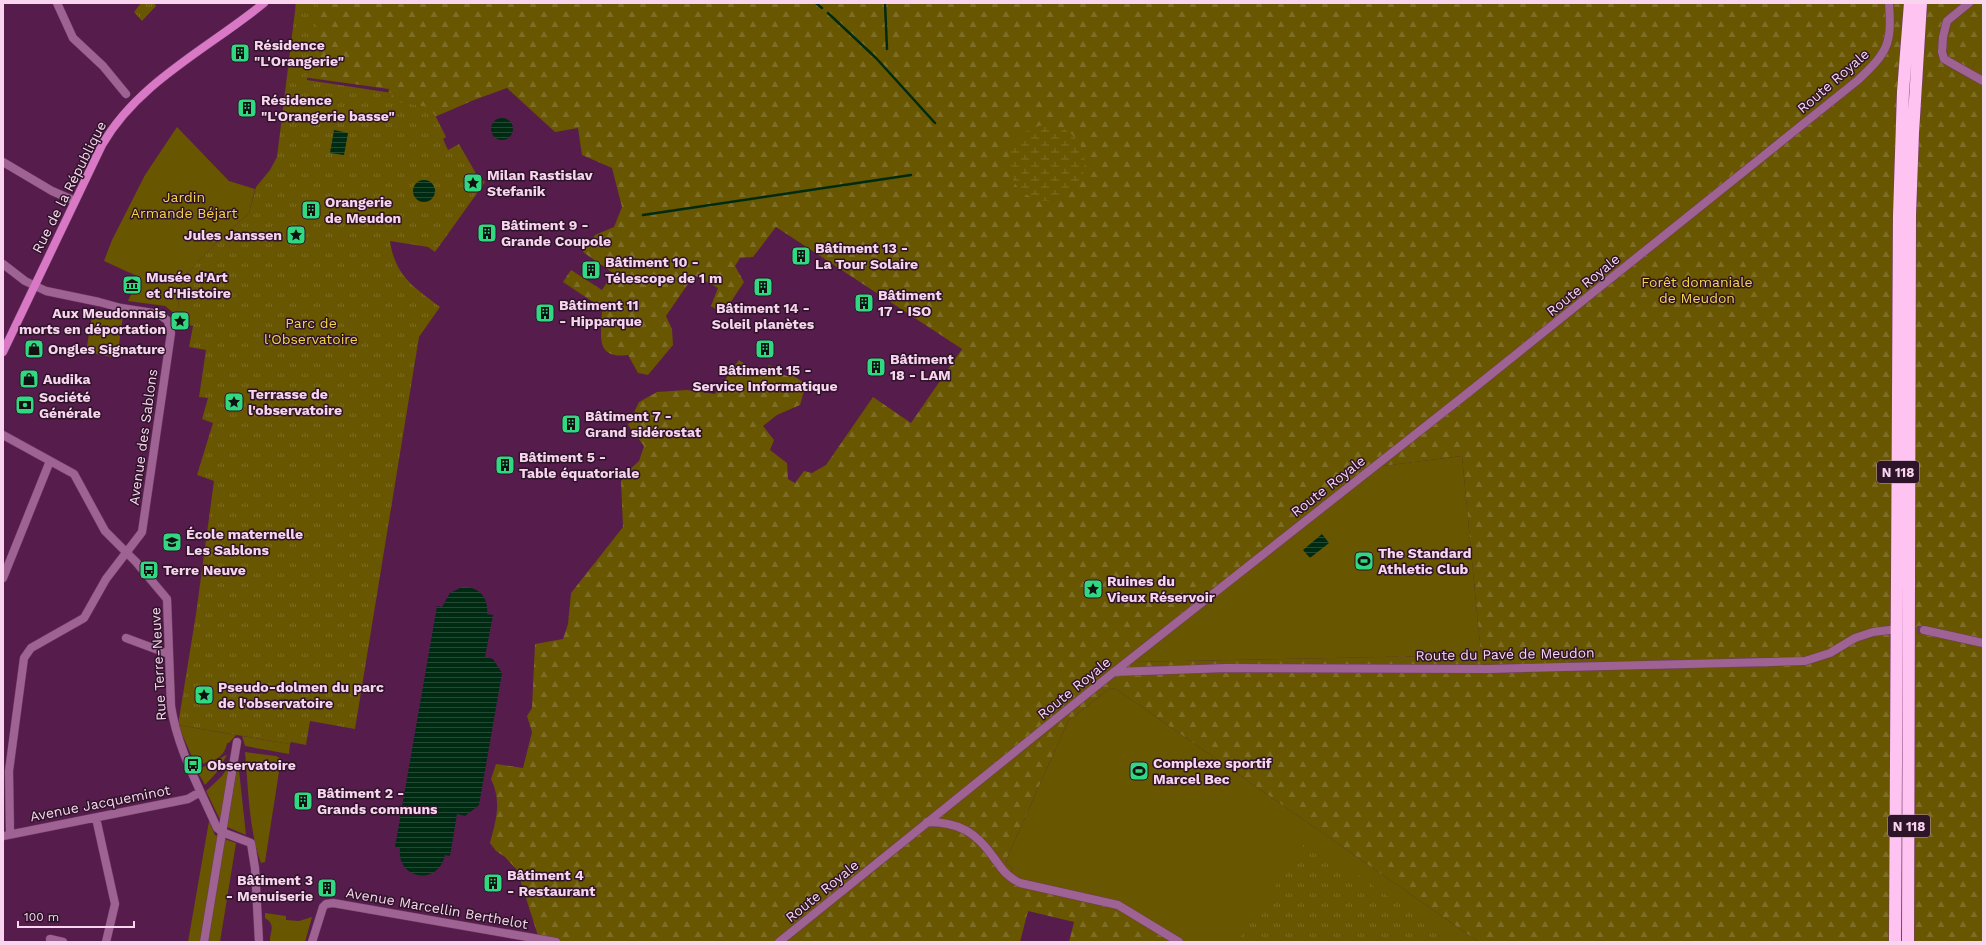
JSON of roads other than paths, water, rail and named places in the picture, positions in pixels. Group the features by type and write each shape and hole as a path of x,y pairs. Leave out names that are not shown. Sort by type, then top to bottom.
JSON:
{"highway":[{"name":"N 118","path":"1894,942 1899,216 1902,107 1910,3"},
{"name":"N 118","path":"1908,942 1910,214 1913,126 1921,3"}],"main road":[{"name":"Rue de la République","path":"3,352 5,342 35,286 102,145 118,120 152,88 189,58 264,3"}],"street":[{"path":"57,3 73,38 103,66 126,94"},
{"name":"Route Royale","path":"779,942 926,822 1488,378 1852,85 1880,59 1887,44 1890,25 1889,3"},
{"path":"1969,3 1946,21 1942,45 1944,60 1983,81"},
{"path":"3,162 52,191 75,201"},
{"path":"3,264 35,286"},
{"name":"Avenue des Sablons","path":"7,835 9,771 24,658 31,648 84,618 106,579 125,552 139,536 143,527 172,333 168,321 160,314 121,308 100,302 46,291 35,286"},
{"name":"Rue Terre-Neuve","path":"3,435 74,474 105,531 143,570 167,599 170,706 173,723 200,792 217,828 222,832"},
{"path":"3,578 50,460"},
{"name":"Route du Pavé de Meudon","path":"1114,672 1227,668 1489,669 1805,661 1830,653 1855,638 1873,632 1890,630"},
{"path":"1924,630 1983,643"},
{"path":"126,638 169,654"},
{"path":"204,942 237,742"},
{"name":"Avenue Jacqueminot","path":"7,835 188,799 200,792"},
{"path":"96,818 115,904 106,942"},
{"path":"926,822 938,822 970,832 980,839 1008,877 1020,883 1118,905 1179,942"},
{"path":"222,832 251,843 255,868 259,942"},
{"name":"Avenue Marcellin Berthelot","path":"312,942 323,907 326,904 333,903 556,942"},
{"path":"50,939 63,942"}],"waterway":[{"path":"816,3 822,8"},
{"path":"885,3 887,49"},
{"path":"828,13 876,58 935,123"},
{"path":"643,215 911,175"}],"tunnel":[{"path":"1905,630 1924,630"}],"place":[{"name":"Résidence \"L'Orangerie\"","path":"240,53"},
{"name":"Résidence \"L'Orangerie basse\"","path":"247,108"},
{"name":"Milan Rastislav Stefanik","path":"473,183"},
{"name":"Orangerie de Meudon","path":"311,210"},
{"name":"Bâtiment 9 - Grande Coupole","path":"487,233"},
{"name":"Jules Janssen","path":"296,235"},
{"name":"Bâtiment 13 - La Tour Solaire","path":"801,256"},
{"name":"Bâtiment 10 - Télescope de 1 m","path":"591,270"},
{"name":"Musée d'Art et d'Histoire","path":"132,285"},
{"name":"Bâtiment 14 - Soleil planètes","path":"763,287"},
{"name":"Bâtiment 17 - ISO","path":"864,303"},
{"name":"Bâtiment 11 - Hipparque","path":"545,313"},
{"name":"Aux Meudonnais morts en déportation","path":"180,321"},
{"name":"Ongles Signature","path":"34,349"},
{"name":"Bâtiment 15 - Service Informatique","path":"765,349"},
{"name":"Bâtiment 18 - LAM","path":"876,367"},
{"name":"Audika","path":"29,379"},
{"name":"Terrasse de l'observatoire","path":"234,402"},
{"name":"Société Générale","path":"25,405"},
{"name":"Bâtiment 7 - Grand sidérostat","path":"571,424"},
{"name":"Bâtiment 5 - Table équatoriale","path":"505,465"},
{"name":"École maternelle Les Sablons","path":"172,542"},
{"name":"The Standard Athletic Club","path":"1364,561"},
{"name":"Terre Neuve","path":"149,570"},
{"name":"Ruines du Vieux Réservoir","path":"1093,589"},
{"name":"Pseudo-dolmen du parc de l'observatoire","path":"204,695"},
{"name":"Observatoire","path":"193,765"},
{"name":"Complexe sportif Marcel Bec","path":"1139,771"},
{"name":"Bâtiment 2 - Grands communs","path":"303,801"},
{"name":"Bâtiment 4 - Restaurant","path":"493,883"},
{"name":"Bâtiment 3 - Menuiserie","path":"327,888"}],"park label":[{"name":"Jardin Armande Béjart","path":"184,206"},
{"name":"Forêt domaniale de Meudon","path":"1697,290"},
{"name":"Parc de l'Observatoire","path":"311,332"}]}
